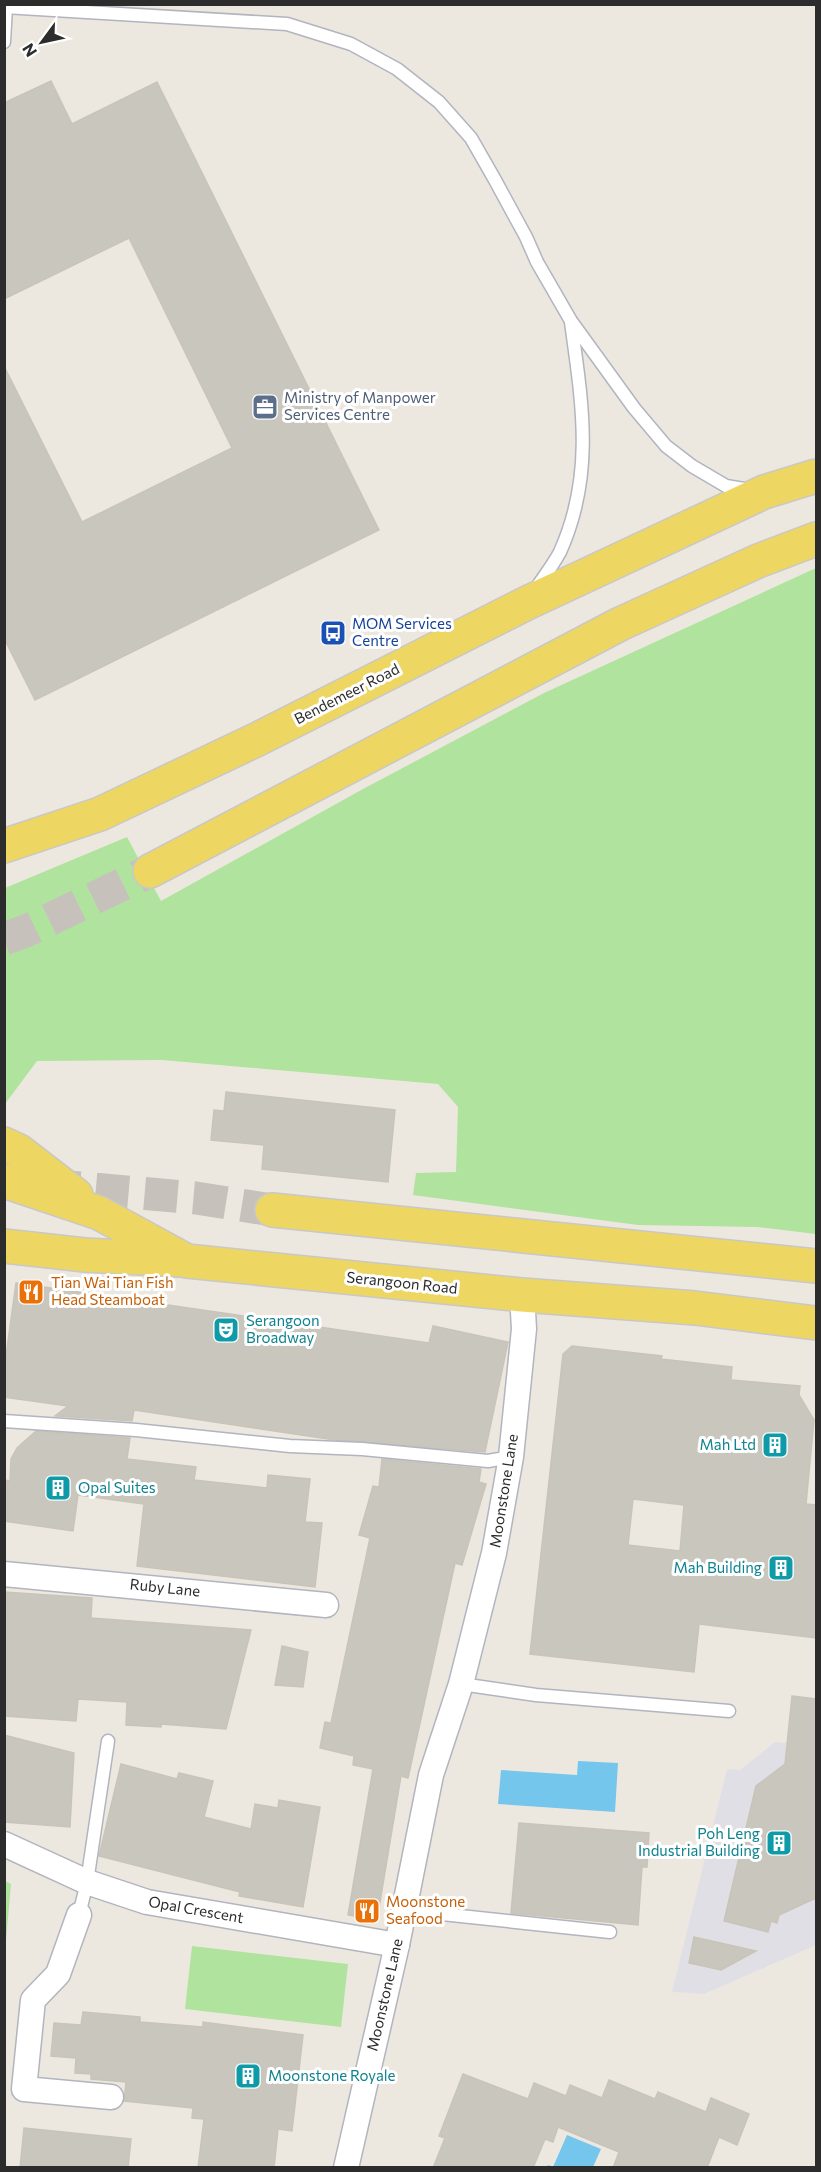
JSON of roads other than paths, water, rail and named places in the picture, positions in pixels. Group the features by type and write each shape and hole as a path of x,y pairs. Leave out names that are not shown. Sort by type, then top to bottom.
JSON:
{"main road":[{"name":"Bendemeer Road","path":"4,846 100,814 258,739 527,603 764,492 816,476"},
{"path":"150,871 620,624 758,561 816,539"},
{"path":"4,822 100,814"},
{"path":"4,866 100,814"},
{"path":"4,1144 19,1151 99,1213"},
{"name":"Serangoon Road","path":"4,1181 99,1213 187,1261 522,1295 695,1308 816,1323"},
{"path":"272,1210 816,1266"},
{"path":"4,1237 20,1247 85,1255 187,1261"}],"street":[{"name":"Moonstone Lane","path":"346,2168 397,1945 431,1775 461,1684 494,1553 511,1457 524,1329 522,1295"},
{"name":"Ruby Lane","path":"4,1574 326,1605"},
{"name":"Opal Crescent","path":"4,1844 87,1882 147,1902 397,1945"},
{"path":"79,1915 58,1974 33,2000 24,2089 111,2097"}],"lane":[{"path":"4,42 5,7 286,24 351,44 398,69 439,102 471,138 571,321 634,408 666,446 692,466 726,486 764,492"},
{"path":"527,603 559,554 577,507 581,481 584,420 571,321"},
{"path":"4,1421 136,1430 290,1446 362,1449 488,1461 511,1457"},
{"path":"461,1684 536,1695 729,1711"},
{"path":"79,1915 87,1882 108,1740"},
{"path":"404,1910 610,1932"}],"water":[{"path":"578,1761 618,1763 615,1812 498,1804 501,1770 577,1775"},
{"path":"567,2135 601,2149 593,2167 553,2167"}],"tunnel":[{"path":"4,939 28,930 150,871"},
{"path":"47,1185 196,1198 272,1210"}],"place":[{"name":"Ministry of Manpower Services Centre","path":"265,407"},
{"name":"MOM Services Centre","path":"333,633"},
{"name":"Tian Wai Tian Fish Head Steamboat","path":"31,1292"},
{"name":"Serangoon Broadway","path":"226,1330"},
{"name":"Mah Ltd","path":"775,1445"},
{"name":"Opal Suites","path":"58,1488"},
{"name":"Mah Building","path":"781,1568"},
{"name":"Poh Leng Industrial Building","path":"779,1843"},
{"name":"Moonstone Seafood","path":"367,1911"},
{"name":"Moonstone Royale","path":"248,2076"}]}
